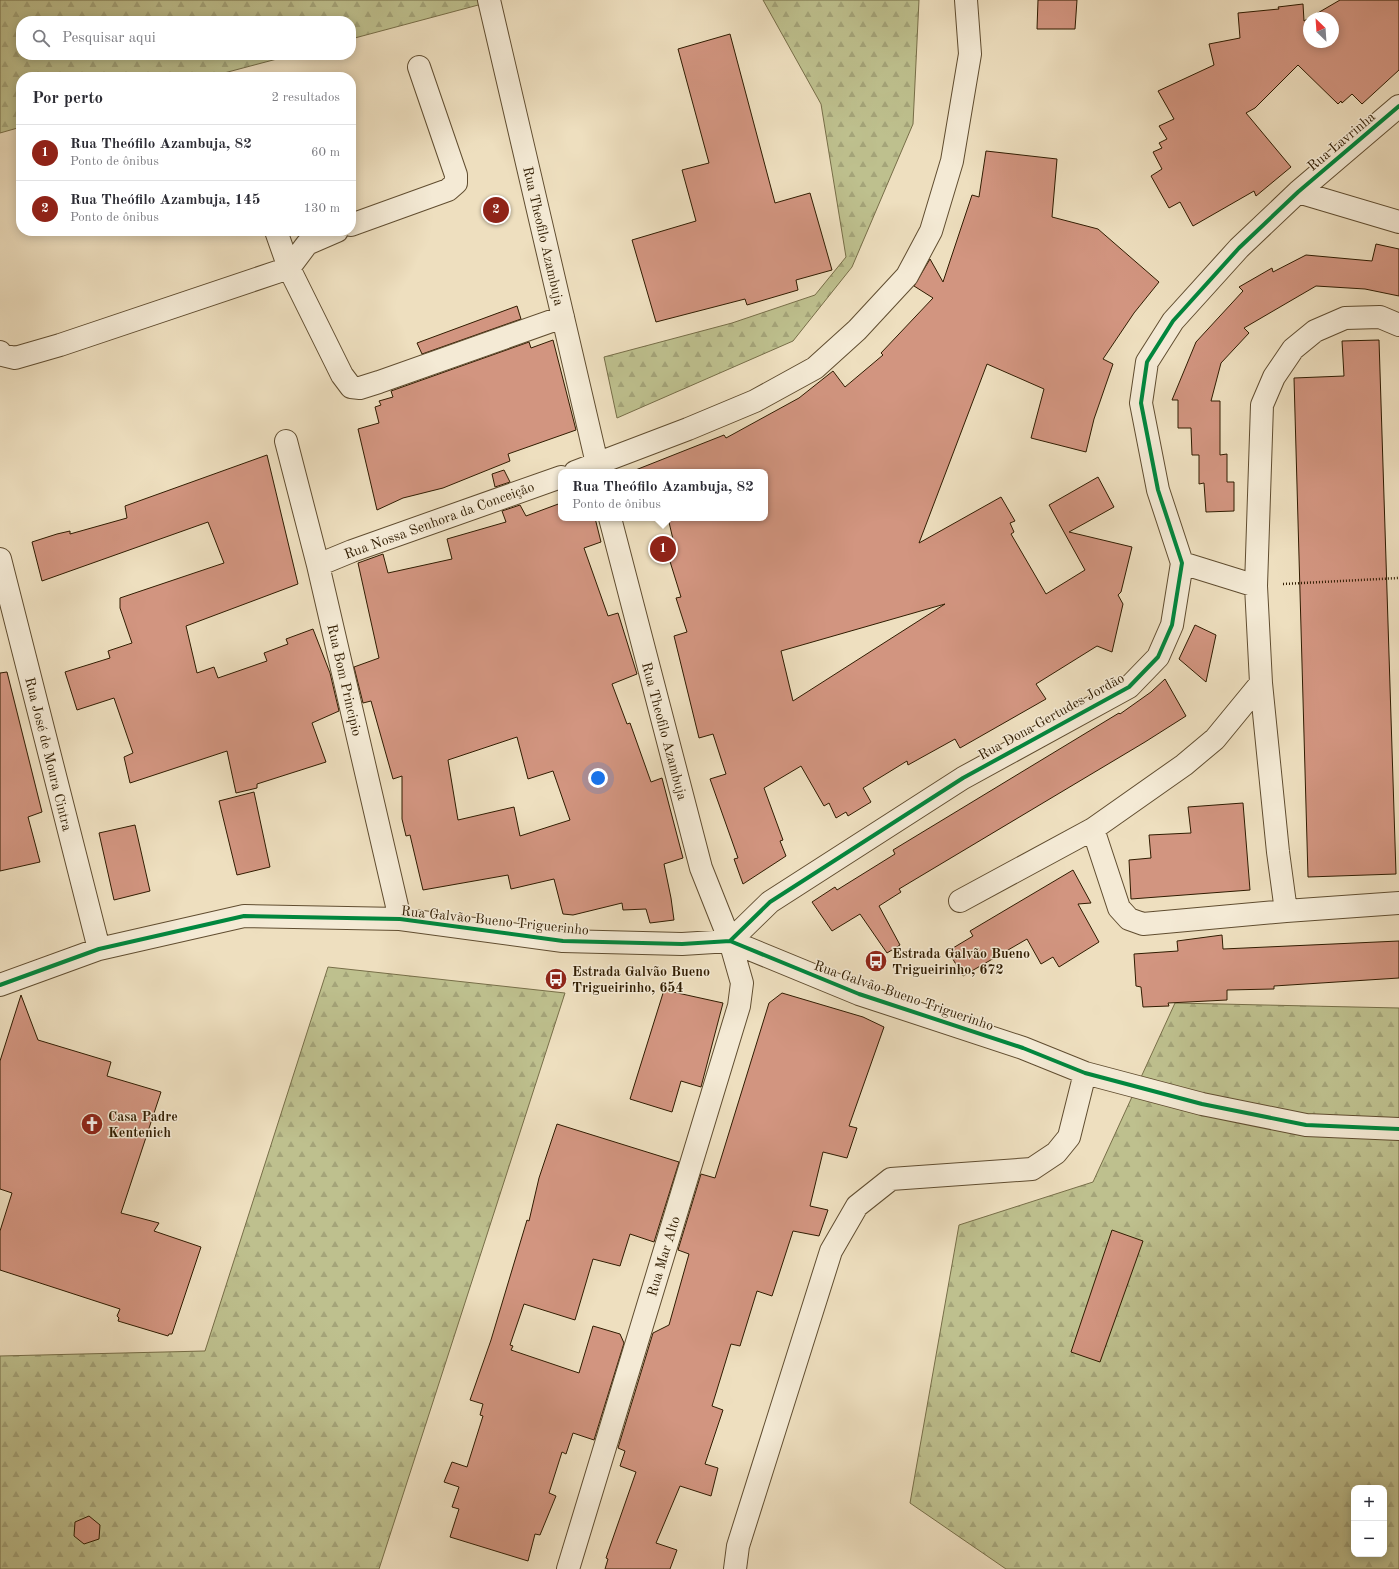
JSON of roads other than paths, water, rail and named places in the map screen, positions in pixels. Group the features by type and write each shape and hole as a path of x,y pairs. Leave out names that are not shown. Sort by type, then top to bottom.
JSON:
{"street":[{"name":"Rua Theofilo Azambuja","path":"489,0 598,468"},
{"path":"598,468 755,401 815,368 857,330 907,276 931,231 952,161 970,54 966,0"},
{"path":"356,223 448,190 456,183 456,175 419,68"},
{"name":"Rua Lavrinha","path":"1298,192 1399,106"},
{"path":"1298,192 1399,222"},
{"name":"Rua Dona Gertudes Jordão","path":"730,941 770,902 963,778 1129,687 1158,657 1172,625 1182,563 1158,490 1142,403 1147,362 1173,321 1238,248 1298,192"},
{"path":"278,236 289,268 342,375 351,387 360,388 563,317"},
{"path":"0,352 2,355 15,358 22,356 289,268 307,244 325,236"},
{"path":"1286,911 1278,852 1261,684 1256,586 1262,405 1274,377 1294,349 1315,331 1345,318 1380,317 1399,325"},
{"name":"Rua Bom Principio","path":"286,441 318,565 400,920"},
{"name":"Rua Nossa Senhora da Conceição","path":"318,565 558,478"},
{"name":"Rua Theofilo Azambuja","path":"611,521 701,868 730,941"},
{"name":"Rua José de Moura Cintra","path":"0,560 99,948"},
{"path":"1182,563 1256,586"},
{"path":"960,900 1093,829 1184,765 1216,739 1261,684"},
{"path":"1093,829 1119,908 1129,919 1143,924 1286,911 1399,903"},
{"name":"Rua Galvão Bueno Triguerinho","path":"0,985 99,948 244,916 400,920 563,941 682,944 730,941 859,994 1023,1048 1085,1073 1202,1104 1306,1125 1399,1129"},
{"name":"Rua Mar Alto","path":"568,1569 739,1006 742,982 730,941"},
{"path":"735,1569 738,1546 830,1250 857,1206 891,1179 1032,1169 1056,1153 1069,1137 1085,1073"}],"place":[{"name":"Rua Theófilo Azambuja, 145","path":"496,210"},
{"name":"Rua Theófilo Azambuja, 82","path":"663,549"},
{"name":"Estrada Galvão Bueno Trigueirinho, 672","path":"876,961"},
{"name":"Estrada Galvão Bueno Trigueirinho, 654","path":"556,979"},
{"name":"Casa Padre Kentenich","path":"92,1124"}]}
